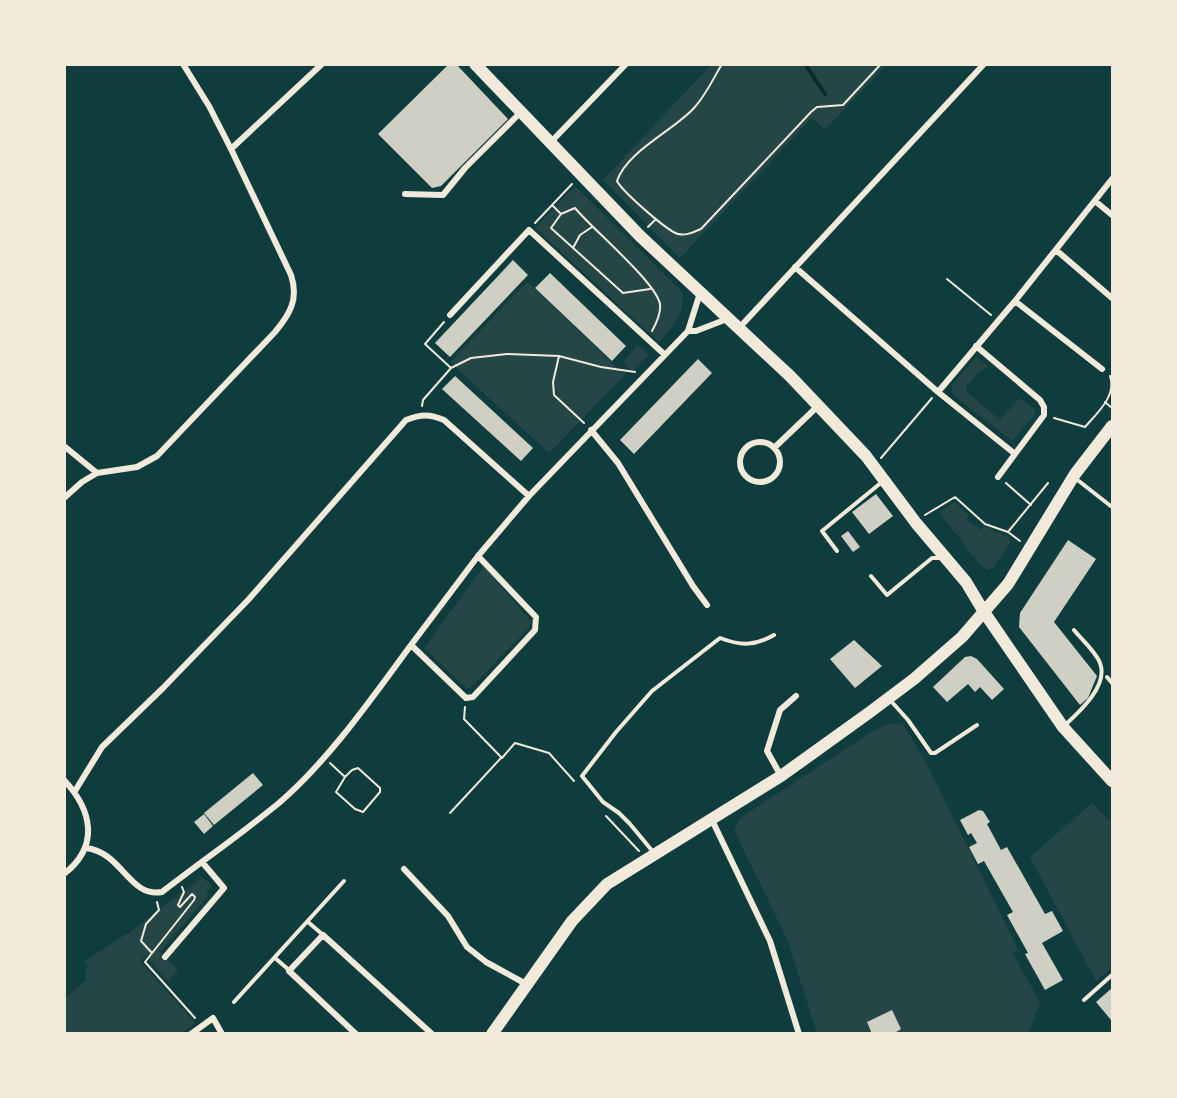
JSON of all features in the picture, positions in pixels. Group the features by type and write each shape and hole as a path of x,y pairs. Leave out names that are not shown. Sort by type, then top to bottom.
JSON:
{"main road":[{"path":"475,64 640,236 819,405 885,480 916,523 966,582 984,612 1064,726 1111,777"},
{"path":"492,1034 572,921 586,903 607,884 649,855 712,820 781,776 889,698 951,648 1008,584 1073,477 1113,426"}],"street":[{"path":"64,498 82,482 97,473 137,467 157,456 275,332 288,317 293,304 294,285 291,275 209,106 183,64"},
{"path":"231,149 322,64"},
{"path":"550,143 626,64"},
{"path":"739,328 984,64"},
{"path":"405,194 443,195 465,168 520,113"},
{"path":"938,392 1113,179"},
{"path":"1095,201 1113,216"},
{"path":"450,315 529,230 665,355"},
{"path":"1056,250 1113,298"},
{"path":"795,267 938,392 1015,454"},
{"path":"86,848 109,856 133,882 147,892 162,892 280,802 323,757 367,705 478,556 529,496 688,331 700,293"},
{"path":"1015,301 1102,369"},
{"path":"688,331 696,331 728,318"},
{"path":"976,346 1040,400 1044,407 1044,415 998,477"},
{"path":"774,448 819,405"},
{"path":"75,791 102,747 249,599 406,420 420,414 433,415 444,420 529,496"},
{"path":"591,430 618,463 707,605"},
{"path":"760,442 774,448 780,462 774,476 760,482 746,476 740,462 746,448 760,442"},
{"path":"64,446 97,473"},
{"path":"411,645 466,698 472,698 535,630 536,616 478,556"},
{"path":"781,776 767,751 780,710 796,696"},
{"path":"64,780 75,791 87,819 88,830 86,848 76,864 64,874"},
{"path":"712,820 770,941 799,1034"},
{"path":"165,957 224,888 201,862"},
{"path":"404,869 448,916 467,947 486,962 528,985"},
{"path":"356,1034 289,971 323,935 432,1034"},
{"path":"191,1034 213,1018 222,1034"}],"lane":[{"path":"1073,477 1113,507"},
{"path":"837,551 822,531 885,480"},
{"path":"871,576 887,595 932,558 947,558"},
{"path":"1064,726 1090,702 1102,672 1100,662 1074,630"},
{"path":"649,855 630,824 603,802 582,776 652,691 720,638 735,644 750,644 774,635"},
{"path":"1107,677 1113,683"},
{"path":"889,698 931,753 935,753 977,725"},
{"path":"234,1002 344,881"},
{"path":"308,922 323,935"},
{"path":"275,958 289,971"},
{"path":"1084,1000 1113,975"}],"path":[{"path":"722,64 695,107 680,122 634,157 617,181 623,190 677,234 690,234 701,229 811,112 818,107 843,105 881,64"},
{"path":"529,230 574,182"},
{"path":"552,206 561,214"},
{"path":"647,338 657,323 660,304 651,289 575,208 561,214 552,228 622,293 651,289"},
{"path":"646,230 656,219"},
{"path":"573,248 580,235 593,226"},
{"path":"947,279 998,321"},
{"path":"450,315 424,344 452,368"},
{"path":"420,414 423,400 452,368 471,358 507,354 559,356 601,367 636,372"},
{"path":"559,356 553,382 554,395 585,424"},
{"path":"1048,416 1085,427 1111,391 1110,376"},
{"path":"874,467 938,392"},
{"path":"1105,402 1113,408"},
{"path":"998,477 1031,505"},
{"path":"1008,532 1048,483"},
{"path":"916,523 932,510 955,497 985,524 1008,532 1029,548"},
{"path":"466,698 464,719 502,758"},
{"path":"450,813 515,743 549,753 581,788"},
{"path":"323,757 345,777"},
{"path":"358,768 380,788 380,792 363,812 355,809 336,792 345,777 358,768"},
{"path":"604,814 649,855"},
{"path":"178,880 184,892 178,905 180,907 192,894 195,897 194,900 145,962 201,1025"},
{"path":"152,954 141,940 146,924 159,910"}],"shaded area":[{"path":"711,65 886,65 825,130 812,118 680,258 603,180"},
{"path":"575,186 682,292 680,313 673,326 659,342 535,228"},
{"path":"527,282 625,375 549,453 450,362"},
{"path":"638,345 649,355 632,372 624,361"},
{"path":"976,357 987,366 966,387 966,391 1000,420 1020,398 1036,413 1012,441 952,394 952,385"},
{"path":"955,502 969,515 966,519 981,530 984,526 1009,538 1010,544 993,568 988,570 981,566 939,512"},
{"path":"484,566 531,622 529,628 470,688 466,688 424,648"},
{"path":"902,723 923,757 1018,949 1013,954 1040,1002 1029,1033 817,1033 787,939 734,830 739,819 874,730"},
{"path":"1092,803 1112,823 1112,967 1096,981 1030,857"},
{"path":"202,877 212,886 206,893 208,896 160,952 178,970 168,982 147,955 140,961 195,1023 182,1033 65,1034 65,998 87,980 85,973 88,966 85,961 128,933 132,937 129,933"}],"building":[{"path":"449,64 456,64 508,119 441,186 432,188 378,134"},
{"path":"513,260 528,275 450,357 435,343"},
{"path":"550,273 626,346 612,361 535,288"},
{"path":"698,359 712,373 634,454 620,440"},
{"path":"455,376 533,448 521,461 442,389"},
{"path":"876,494 893,516 869,534 852,512"},
{"path":"848,531 860,547 853,552 841,536"},
{"path":"1068,540 1096,559 1054,622 1097,676 1088,698 1080,705 1019,627 1020,613"},
{"path":"854,640 882,666 855,688 830,659"},
{"path":"971,656 977,659 1004,689 992,700 980,687 975,692 968,684 947,702 933,687 965,657"},
{"path":"253,773 263,785 214,825 204,813"},
{"path":"979,810 983,811 990,822 987,824 1001,850 1007,847 1045,914 1052,911 1063,931 1042,943 1063,980 1045,990 1007,915 1013,912 984,861 978,864 969,847 977,843 971,833 968,835 960,820"},
{"path":"204,814 213,826 204,834 194,822"},
{"path":"1112,988 1112,1018 1111,1020 1096,1002"},
{"path":"892,1010 901,1029 893,1034 872,1034 867,1022"}],"waterway":[{"path":"805,64 825,94"}]}
